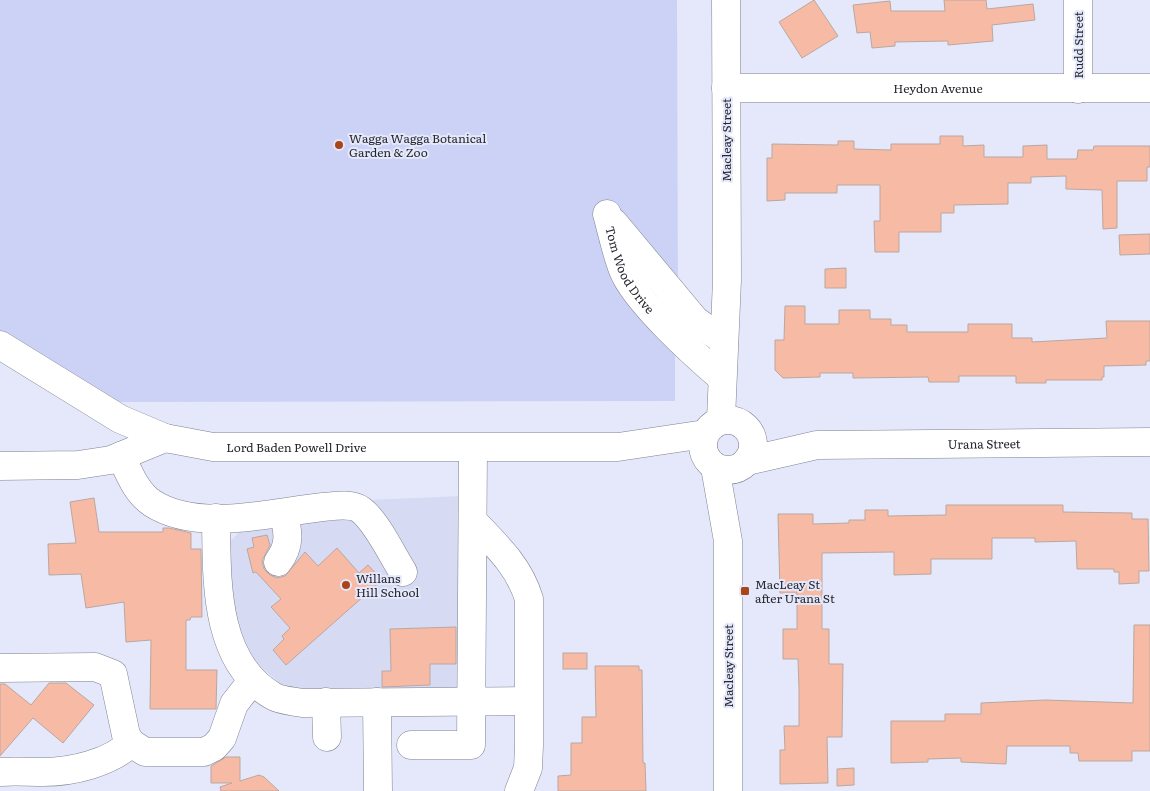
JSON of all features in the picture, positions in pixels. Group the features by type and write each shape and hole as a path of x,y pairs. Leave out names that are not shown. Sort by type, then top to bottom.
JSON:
{"street":[{"name":"Macleay Street","path":"726,0 729,427"},
{"name":"Rudd Street","path":"1078,0 1078,89"},
{"name":"Heydon Avenue","path":"726,88 1150,88"},
{"name":"Tom Wood Drive","path":"722,378 652,310 632,286 623,272 607,214 694,320 724,341"},
{"name":"Macleay Street","path":"727,280 722,378 729,427 754,445 728,464 728,791"},
{"name":"Lord Baden Powell Drive","path":"0,344 120,419 165,438 213,446 246,448 618,447 728,464"},
{"name":"Urana Street","path":"729,427 817,445"},
{"name":"Lord Baden Powell Drive","path":"618,447 729,427"},
{"path":"728,464 705,456 702,444 729,427"},
{"path":"0,466 78,465 111,460 165,438"},
{"name":"Urana Street","path":"728,464 817,445 1150,442"},
{"path":"412,746 471,744 473,448"},
{"path":"121,456 135,485 151,502 166,510 187,515 216,518 284,514 340,505 360,508 372,523 403,572"},
{"path":"278,562 290,537 284,514"},
{"path":"216,518 217,570 226,634 239,661 252,680 275,697 303,702 528,701"},
{"path":"473,520 512,562 524,581 529,599 528,768 521,789"},
{"path":"0,668 95,667 106,669 113,674 122,720 131,743 145,752 204,752 214,747 222,738 234,704 252,680"},
{"path":"326,702 327,737"},
{"path":"378,702 378,791"},
{"path":"0,772 45,772 88,765 121,753 131,743"}],"shaded area":[{"name":"Wagga Wagga Botanical Garden & Zoo","path":"0,0 677,0 678,314 675,331 675,401 109,402 0,330"},
{"name":"Willans Hill School","path":"462,496 467,680 452,694 307,695 279,683 252,659 233,623 224,548 247,524 278,504"}],"building":[{"path":"814,0 838,36 802,58 779,22"},
{"path":"944,0 986,0 987,9 1033,4 1035,20 992,25 993,41 948,45 948,41 895,42 895,46 872,48 870,32 857,33 853,5 890,1 891,11 945,11"},
{"path":"940,136 963,136 963,146 984,145 984,157 1023,157 1023,146 1047,145 1047,159 1077,159 1078,150 1093,150 1094,146 1150,146 1150,167 1147,167 1147,181 1117,181 1117,228 1103,229 1102,190 1066,189 1066,176 1031,177 1031,183 1008,183 1008,204 954,205 954,213 941,213 941,232 899,232 899,252 875,252 874,221 880,221 880,185 837,185 837,193 785,193 785,200 767,201 767,158 772,158 772,144 838,145 838,141 854,141 854,149 891,150 891,144 940,144"},
{"path":"1150,234 1150,254 1120,255 1119,235"},
{"path":"846,268 846,288 825,288 825,269"},
{"path":"785,306 805,306 805,324 839,324 839,310 870,310 870,319 891,319 891,325 907,325 907,332 968,332 968,324 1012,324 1012,338 1032,338 1032,342 1107,338 1106,321 1150,321 1150,361 1146,361 1146,365 1104,366 1104,377 1102,377 1102,380 1046,380 1046,383 1016,383 1016,376 959,376 959,382 929,382 928,377 853,378 853,373 820,373 820,377 783,378 775,370 775,340 784,340"},
{"path":"94,498 99,532 163,532 163,528 169,528 191,533 191,549 201,549 202,617 191,617 190,620 186,620 186,670 217,670 216,709 150,709 151,640 126,642 124,602 86,608 81,574 49,575 48,544 76,543 70,502"},
{"path":"946,505 1063,505 1063,512 1132,513 1132,519 1148,519 1149,571 1139,571 1139,583 1119,584 1119,572 1114,572 1114,569 1077,569 1076,541 1035,542 1035,538 992,538 992,559 931,559 931,574 894,575 894,552 822,553 822,629 829,629 829,664 843,664 842,737 827,737 828,783 780,784 780,750 785,750 784,726 799,726 799,688 798,659 783,659 783,629 797,629 797,593 780,593 778,514 813,514 813,524 849,523 849,520 865,520 865,510 888,510 888,516 946,515"},
{"path":"267,535 270,545 262,561 264,569 270,575 277,578 285,576 305,552 318,566 337,548 359,573 368,565 382,580 286,665 273,650 284,639 282,636 290,628 271,607 281,599 256,572 253,573 247,549 254,547 252,538"},
{"path":"1134,625 1150,625 1150,751 1132,751 1132,761 1079,761 1078,753 1070,753 1070,746 1007,746 1006,764 961,762 961,758 928,759 928,762 891,763 891,721 945,721 945,714 981,714 981,703 1045,700 1133,703"},
{"path":"456,627 456,664 430,664 430,685 382,687 382,671 391,671 390,629"},
{"path":"563,653 587,653 587,669 563,669"},
{"path":"595,666 639,666 639,670 642,670 643,763 645,763 646,791 558,791 558,776 571,775 571,743 582,743 582,717 596,717"},
{"path":"49,683 66,683 94,705 63,743 33,718 0,756 0,684 5,684 31,705"},
{"path":"226,757 240,757 240,781 259,775 264,777 279,791 221,791 220,787 232,783 211,783 211,766"},
{"path":"854,768 854,785 837,786 837,769"}],"place":[{"name":"Wagga Wagga Botanical Garden & Zoo","path":"339,145"},
{"name":"Willans Hill School","path":"346,585"},
{"name":"MacLeay St after Urana St","path":"745,591"}]}
